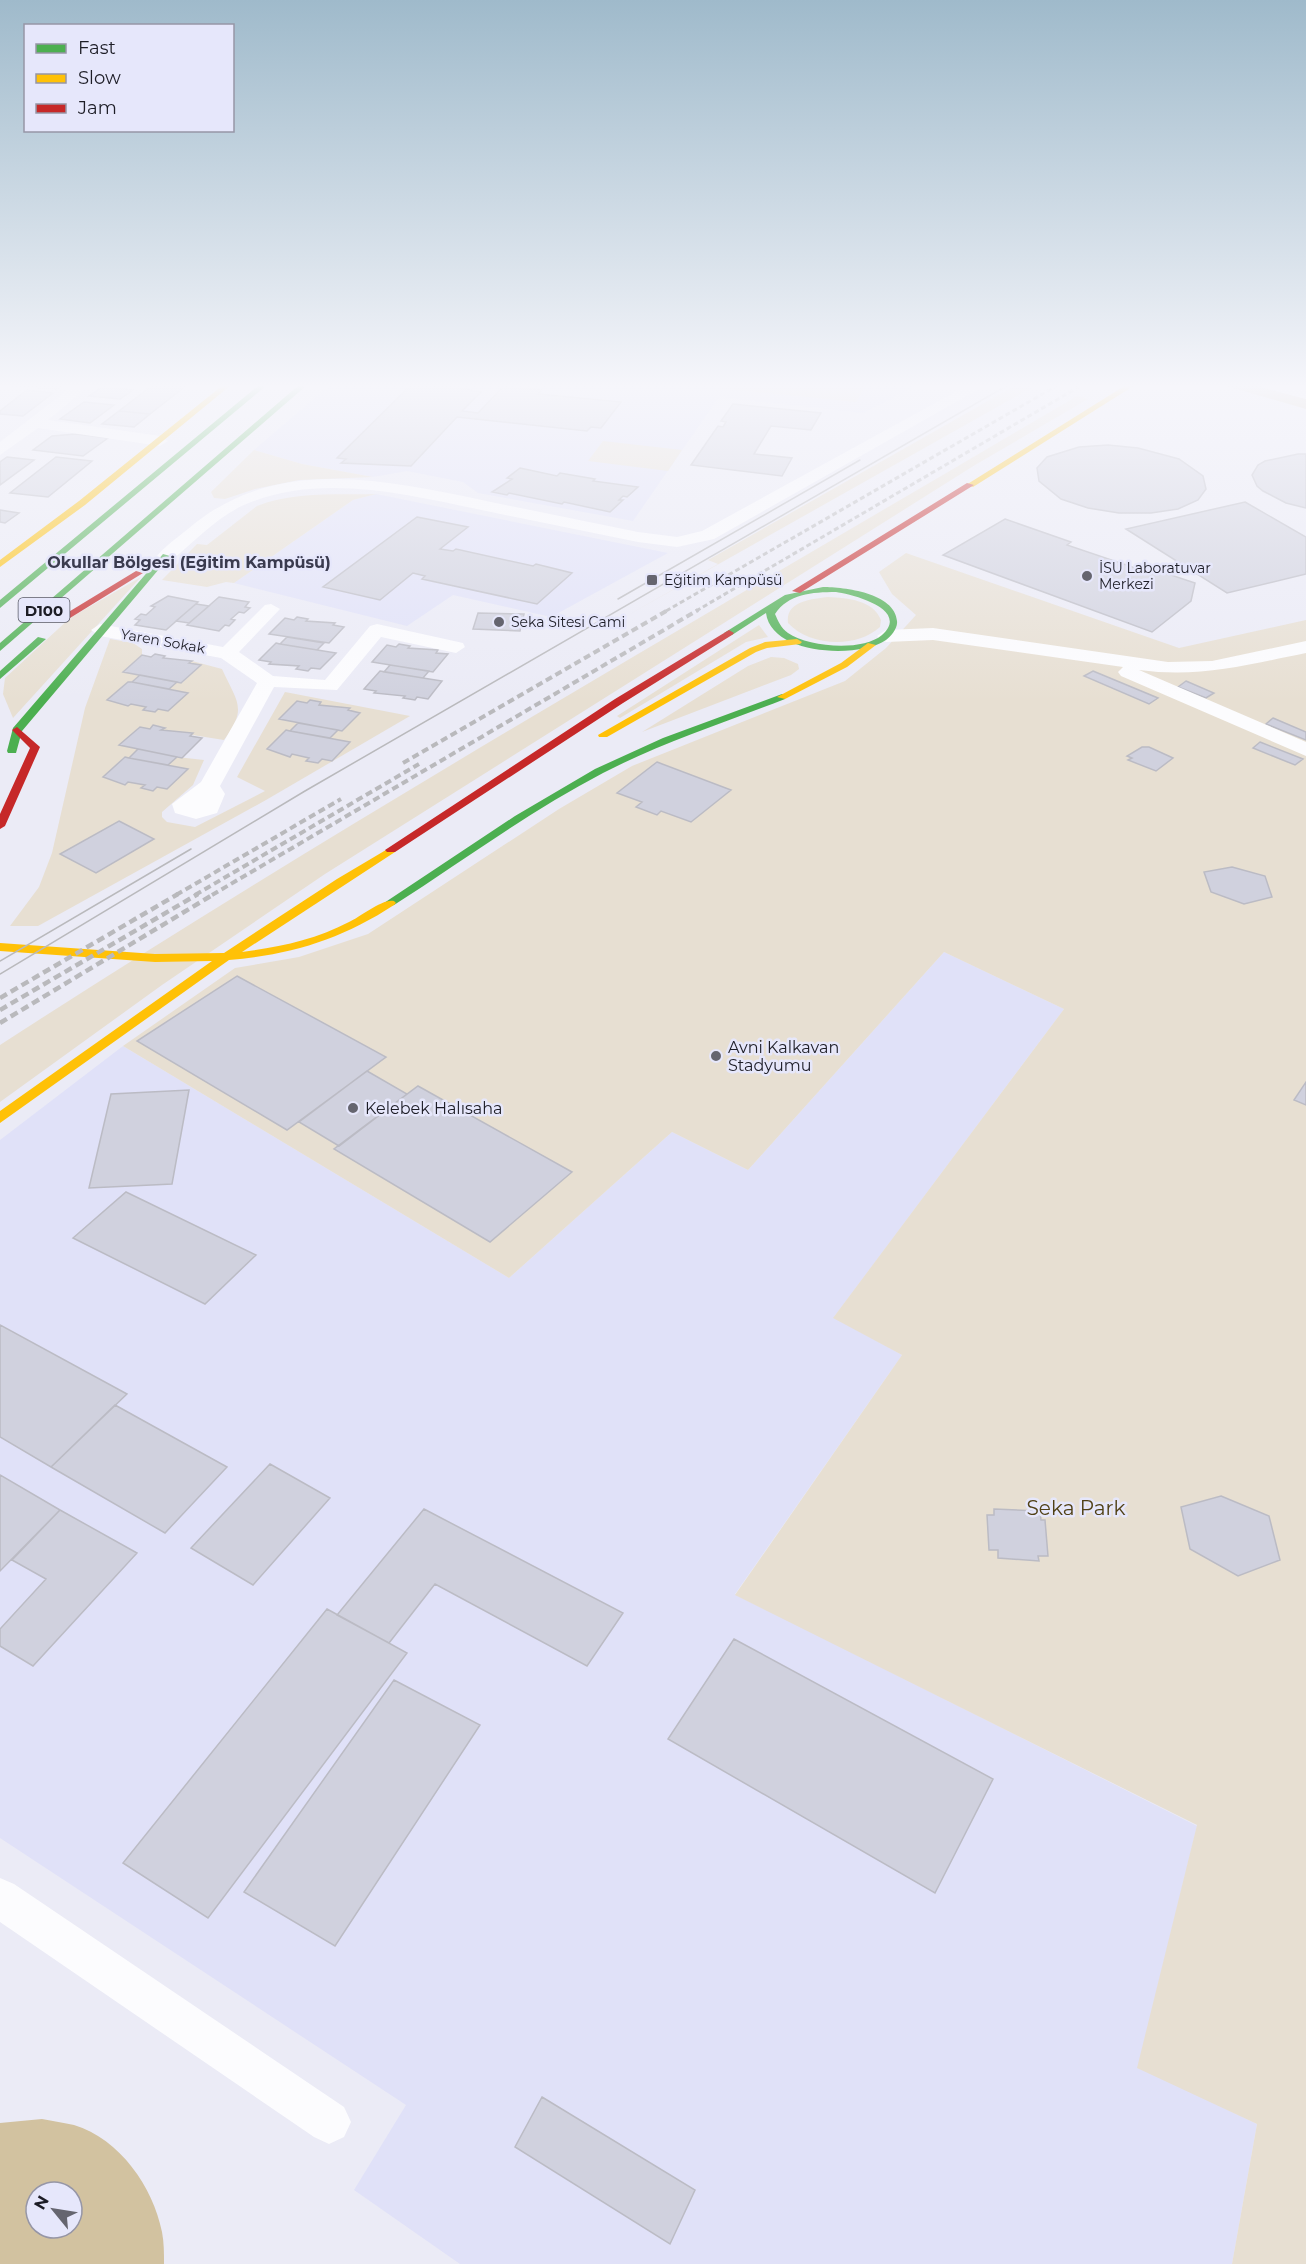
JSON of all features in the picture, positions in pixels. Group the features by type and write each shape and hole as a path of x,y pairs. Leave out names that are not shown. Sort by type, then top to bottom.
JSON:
{"main road":[{"path":"0,564 95,491"},
{"name":"D100","path":"0,605 137,491"},
{"name":"D100","path":"0,648 181,491"},
{"path":"195,499 201,491"},
{"path":"0,1118 120,1029 234,951 620,701 959,491"},
{"path":"930,526 973,491"},
{"path":"58,623 166,556"},
{"path":"27,771 24,761 6,748 12,726 166,556"},
{"path":"0,676 119,568"},
{"path":"865,580 870,597"},
{"path":"0,948 216,956 262,953 309,942 368,917 604,769 679,734 815,683 852,661 894,628 894,616 885,606 870,597 846,591 825,590 782,601 770,614 772,624 781,634 803,643 820,654 825,662 824,670 815,683"},
{"path":"593,740 765,645 803,643 837,648 880,639"},
{"path":"0,826 27,771 34,747 12,726"},
{"path":"413,837 551,763"}],"street":[{"path":"166,556 224,509 238,502 275,491"},
{"path":"413,491 662,541 690,541 708,535 788,491"},
{"name":"Yaren Sokak","path":"227,652 271,609"},
{"path":"894,616 933,634"},
{"name":"Yaren Sokak","path":"100,630 227,652 268,681"},
{"path":"209,786 268,681 330,686 377,630 456,647"},
{"path":"880,639 933,634 1125,663 1192,669 1306,647"},
{"path":"1125,663 1128,672 1306,750"},
{"path":"0,1898 329,2122"}],"shaded area":[{"path":"475,491 654,491 633,521"},
{"path":"376,494 668,553 551,617 453,595 407,626 234,583 353,500"},
{"path":"944,952 1064,1009 834,1317 902,1355 735,1594 1197,1826 1138,2067 1257,2124 1232,2264 460,2264 354,2190 406,2105 0,1838 0,1140 123,1046 509,1278 672,1132 748,1170"},
{"path":"42,2119 74,2125 91,2132 106,2141 132,2167 151,2198 158,2215 164,2244 164,2264 0,2264 0,2123"}],"green space":[{"path":"250,491 225,499 214,498 211,492"},
{"path":"830,491 849,491 623,618 718,564 708,560"},
{"path":"916,491 934,491 325,874 162,985 0,1102 0,1045 266,877"},
{"path":"376,494 353,500 234,583 226,582 207,587 162,580 197,544 207,545 257,506 301,496"},
{"name":"Seka Park","path":"906,553 1179,648 1306,620 1306,2264 1232,2264 1257,2124 1137,2068 1197,1825 735,1595 902,1355 833,1318 1064,1009 944,952 748,1170 672,1132 509,1278 123,1046 235,968 299,957 368,934 559,809 632,766 845,681 886,648 916,615 892,594 879,572"},
{"path":"141,577 13,718 3,694 5,678 70,618"},
{"path":"828,597 851,599 866,604 877,613 881,620 880,627 858,639 833,642 808,636 797,631 788,623 791,610 801,602"},
{"path":"759,625 768,637 746,642 620,718 617,716"},
{"path":"110,639 133,643 142,649 142,655 123,672 140,675 132,682 128,682 108,700 128,706 131,704 158,709 187,693 169,689 177,682 182,683 200,666 189,663 192,661 222,669 236,698 238,712 236,720 224,740 161,730 164,727 153,725 150,729 139,727 120,745 138,749 129,758 124,757 103,777 125,785 128,782 145,785 142,788 153,791 157,787 167,789 187,770 168,765 177,757 204,760 193,785 162,812 162,817 167,822 195,827 265,791 237,777 285,692 410,716 266,800 38,926 10,926 39,887 52,853 85,708"},
{"path":"771,657 784,658 798,664 799,669 791,675 642,732 748,666"}],"building":[{"path":"13,491 56,491 48,497 10,493"},
{"path":"634,491 627,497 623,496 619,500 623,500 610,512 564,502 562,504 509,493 507,495 492,492"},
{"path":"1051,491 1205,491 1198,500 1178,509 1151,513 1119,513 1088,508 1061,499"},
{"path":"1263,491 1306,491 1306,508 1286,503"},
{"name":"İSU Laboratuvar Merkezi","path":"1245,502 1306,537 1306,574 1227,593 1126,529"},
{"path":"0,510 19,513 5,523 0,522"},
{"path":"417,517 468,527 440,549 453,551 456,549 572,573 537,604 422,579 425,576 413,573 380,600 323,587"},
{"name":"İSU Laboratuvar Merkezi","path":"1005,519 1071,542 1067,545 1138,569 1144,566 1195,583 1191,601 1152,632 943,555"},
{"path":"168,596 198,602 166,630 135,625 140,620 135,619 141,614 146,615 155,607 151,606"},
{"path":"219,597 249,602 245,607 250,608 244,613 239,612 231,619 235,620 229,626 225,625 219,631 187,625"},
{"path":"196,604 209,606 189,623 176,621"},
{"name":"Seka Sitesi Cami","path":"478,613 524,614 520,631 473,629"},
{"path":"297,617 308,619 306,621 335,623 333,625 344,627 329,643 269,634 285,618 294,620"},
{"path":"287,637 324,643 317,650 280,644"},
{"path":"276,643 336,653 320,669 311,668 308,671 296,669 299,666 269,664 271,662 259,660"},
{"path":"399,644 410,646 408,648 438,650 436,653 448,654 433,672 372,662 387,645 396,647"},
{"path":"155,654 165,656 163,658 192,661 189,663 201,665 181,683 123,672 142,655 151,657"},
{"path":"390,665 429,671 423,678 384,672"},
{"path":"380,671 442,681 428,699 417,697 415,700 403,698 405,696 374,693 376,691 364,689"},
{"path":"1093,671 1158,698 1149,704 1084,676"},
{"path":"140,675 177,682 169,689 132,682"},
{"path":"1186,681 1214,693 1206,698 1178,687"},
{"path":"128,682 188,693 168,711 143,710 146,707 131,704 128,706 107,700"},
{"path":"310,700 321,702 319,705 350,708 348,710 360,713 342,731 279,719 297,701 307,703"},
{"path":"1273,718 1306,732 1306,740 1266,724"},
{"path":"298,723 338,730 330,738 290,731"},
{"path":"153,725 165,728 161,730 193,733 190,736 202,738 182,758 119,745 140,727 150,729"},
{"path":"286,730 350,742 332,761 322,759 318,763 306,761 309,758 292,754 290,757 267,749"},
{"path":"1260,742 1303,759 1295,765 1253,748"},
{"path":"1142,747 1149,747 1173,758 1156,771 1128,760 1132,758 1127,756"},
{"path":"138,749 177,757 168,765 129,758"},
{"path":"125,757 188,769 167,789 157,787 153,791 141,788 145,785 128,782 125,785 103,777"},
{"path":"657,762 731,790 691,822 661,811 657,815 636,807 642,802 617,793"},
{"path":"119,821 154,839 96,873 60,854"},
{"path":"1232,867 1265,876 1272,897 1244,904 1211,892 1204,872"},
{"path":"237,976 386,1057 287,1130 137,1041"},
{"name":"Kelebek Halısaha","path":"367,1071 407,1094 339,1146 299,1122"},
{"path":"1306,1082 1306,1105 1294,1100"},
{"path":"418,1086 572,1172 490,1242 334,1149"},
{"path":"189,1090 172,1184 89,1188 111,1094"},
{"path":"126,1192 256,1255 205,1304 73,1238"},
{"path":"0,1325 127,1394 51,1467 0,1437"},
{"path":"115,1405 227,1467 165,1533 51,1467"},
{"path":"270,1464 330,1498 253,1585 191,1548"},
{"path":"0,1475 60,1510 0,1571"},
{"path":"1221,1496 1269,1516 1280,1560 1238,1576 1190,1549 1181,1507"},
{"path":"424,1509 623,1613 587,1666 435,1584 389,1643 337,1615"},
{"path":"994,1509 1040,1511 1041,1520 1045,1520 1048,1556 1038,1556 1039,1561 998,1558 998,1550 989,1550 987,1515 994,1515"},
{"path":"60,1510 137,1553 33,1666 0,1646 0,1629 46,1579 12,1560"},
{"path":"327,1609 407,1653 208,1918 123,1863"},
{"path":"734,1639 993,1779 935,1893 668,1739"},
{"path":"394,1680 480,1725 335,1946 244,1892"},
{"path":"542,2097 695,2190 670,2244 515,2147"}],"tram line":[{"path":"618,599 807,491"},
{"path":"0,974 305,791 825,491"},
{"path":"0,961 191,849"}],"railway":[{"path":"666,611 875,491"},
{"path":"696,611 902,491"},
{"path":"403,763 668,610"},
{"path":"212,895 698,610"},
{"path":"195,895 419,764"},
{"path":"176,895 341,799"},
{"path":"0,998 178,894"},
{"path":"0,1010 198,894"},
{"path":"0,1023 214,894"}],"traffic: fast":[{"path":"0,605 137,491"},
{"path":"0,648 181,491"},
{"path":"12,751 17,730 166,556"},
{"path":"729,633 788,597 823,589 848,591 872,598 887,608 893,624 885,637 873,643 859,647 826,648 796,641 786,636 778,629 770,614 776,605"},
{"path":"0,676 41,639"},
{"path":"390,903 519,818 599,771 667,740 782,697"}],"traffic: slow":[{"path":"0,564 97,491"},
{"path":"603,735 753,650 765,645 797,642"},
{"path":"782,697 844,665 871,645"},
{"path":"0,1118 192,980 391,850"},
{"path":"0,947 155,958 232,956 270,951 319,940 351,926 390,903"}],"traffic: jam":[{"path":"797,591 961,491"},
{"path":"67,616 139,573"},
{"path":"391,850 619,701 729,633"},
{"path":"0,826 35,747 17,730"}],"place":[{"name":"İSU Laboratuvar Merkezi","path":"1087,576"},
{"name":"Eğitim Kampüsü","path":"652,580"},
{"name":"Seka Sitesi Cami","path":"499,622"},
{"name":"Avni Kalkavan Stadyumu","path":"716,1056"},
{"name":"Kelebek Halısaha","path":"353,1108"}],"district":[{"name":"Okullar Bölgesi (Eğitim Kampüsü)","path":"189,562"}]}
